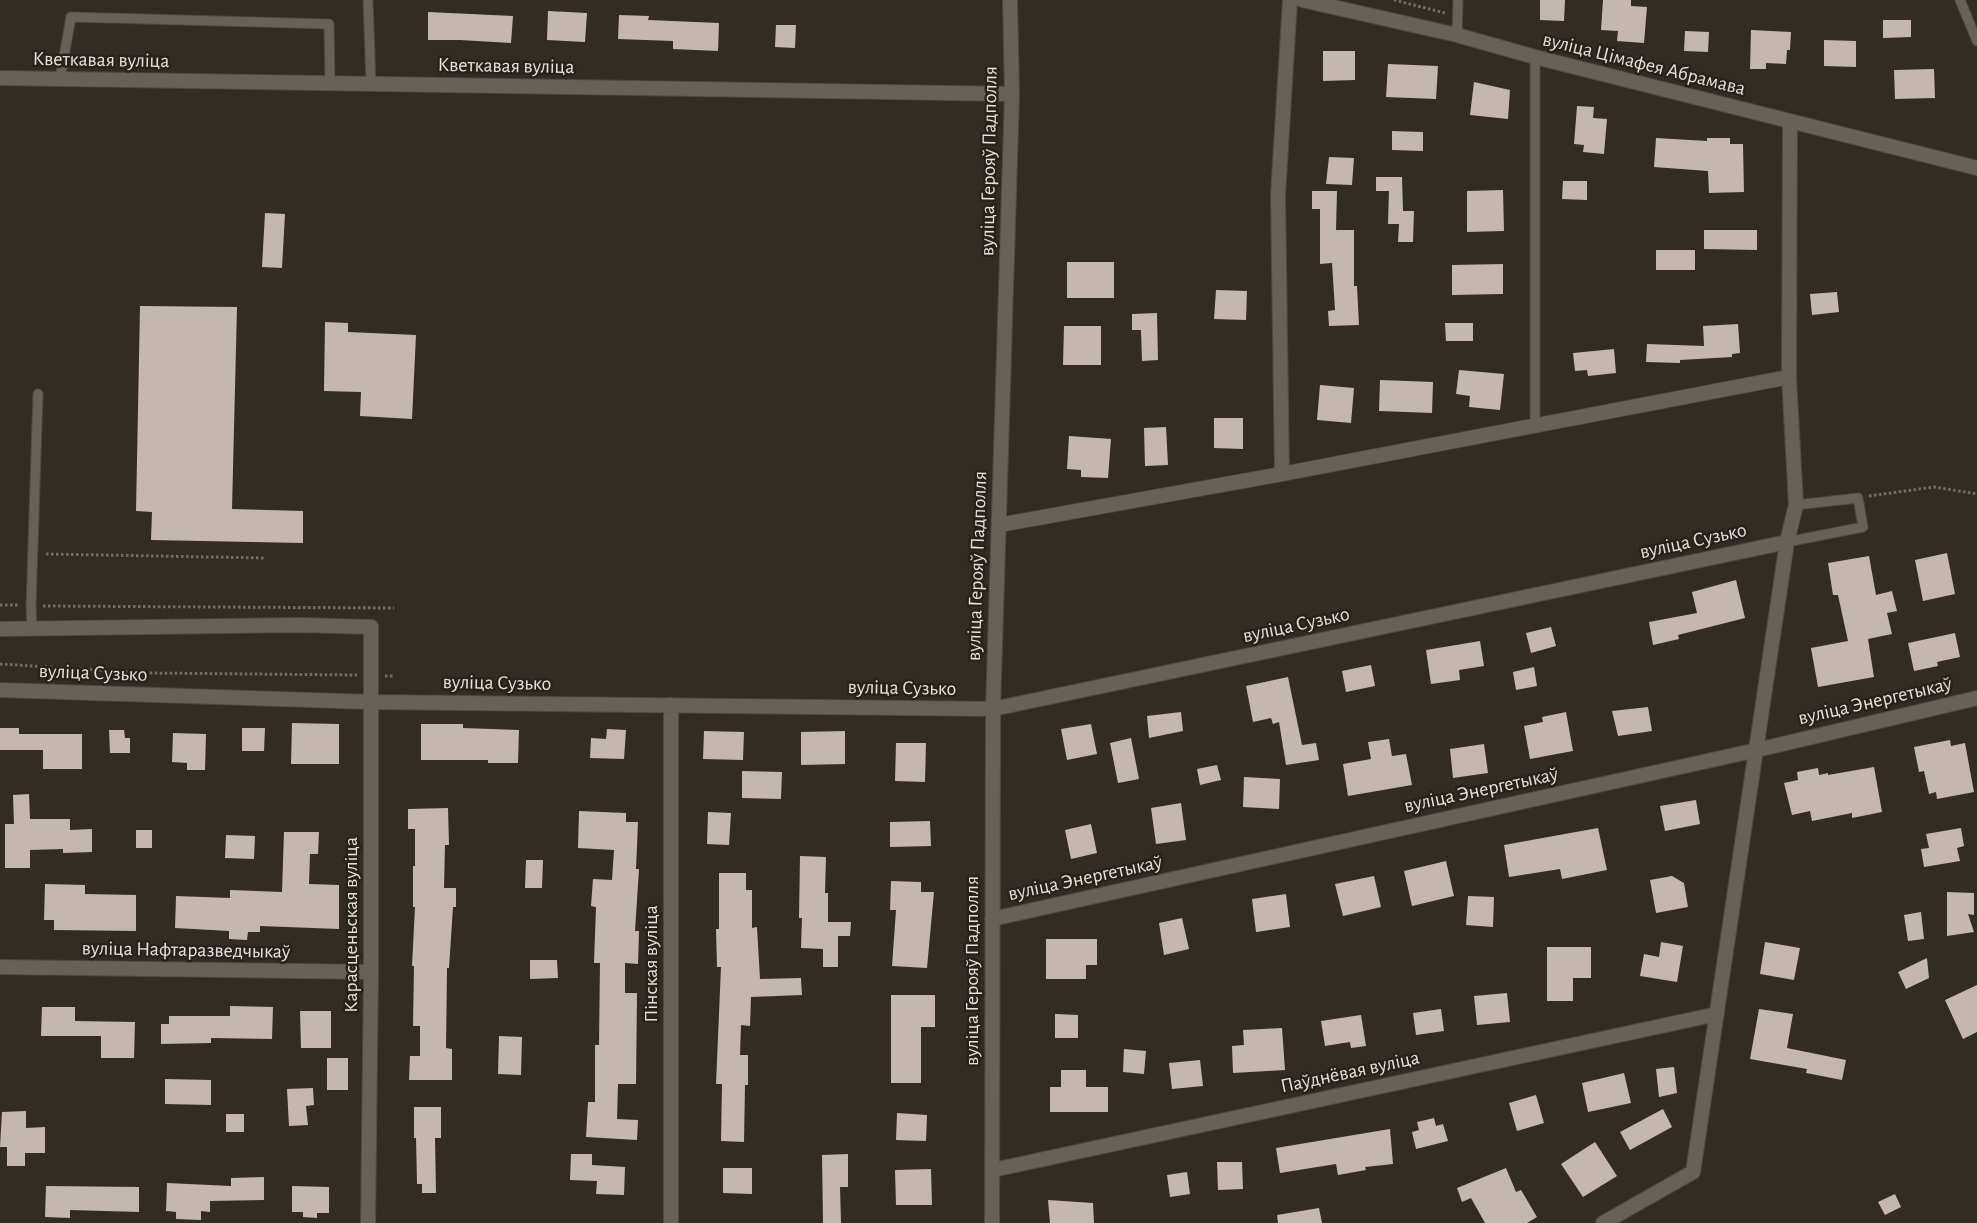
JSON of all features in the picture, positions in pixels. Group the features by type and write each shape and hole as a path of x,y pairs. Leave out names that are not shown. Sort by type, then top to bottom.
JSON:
{"street":[{"name":"вуліца Герояў Падполля","path":"992,1223 992,709 1012,94 1010,0"},
{"path":"1282,474 1278,196 1290,0"},
{"name":"вуліца Цімафея Абрамава","path":"1302,0 1457,35 1535,57 1977,168"},
{"name":"Кветкавая вуліца","path":"0,78 1012,94"},
{"path":"1603,1223 1694,1172 1787,542 1796,505 1789,377 1790,121"},
{"path":"999,525 1282,474 1789,377"},
{"name":"вуліца Сузько","path":"0,690 372,702 992,709 1787,542"},
{"name":"вуліца Сузько","path":"0,629 300,625 371,627"},
{"name":"Карасценьская вуліца","path":"368,1223 371,972 371,627"},
{"name":"вуліца Энергетыкаў","path":"992,919 1757,750 1977,698"},
{"name":"Пінская вуліца","path":"670,1223 671,705"},
{"name":"вуліца Нафтаразведчыкаў","path":"0,968 371,972"},
{"name":"Паўднёвая вуліца","path":"993,1170 1716,1014"}],"lane":[{"path":"368,0 371,83"},
{"path":"1457,35 1458,0"},
{"path":"1960,0 1977,40"},
{"path":"60,79 71,17 329,24 330,83"},
{"path":"1535,57 1535,426"},
{"path":"32,630 31,606 38,394"},
{"path":"1787,542 1863,527 1858,498 1796,505"}],"path":[{"path":"1394,0 1458,16"},
{"path":"1858,498 1934,487 1977,494"},
{"path":"33,554 265,558"},
{"path":"0,605 394,608"},
{"path":"0,664 145,673 395,676"}],"building":[{"path":"1540,0 1565,0 1564,21 1540,20"},
{"path":"1603,0 1631,0 1631,6 1647,7 1644,43 1617,41 1618,31 1601,30"},
{"path":"548,11 587,13 585,42 547,40"},
{"path":"428,12 513,16 511,43 428,40"},
{"path":"619,15 649,16 648,20 719,23 718,51 673,49 673,41 618,39"},
{"path":"1883,20 1911,20 1911,37 1883,38"},
{"path":"776,25 796,25 795,48 775,47"},
{"path":"1751,30 1791,32 1790,50 1787,50 1786,64 1766,63 1766,69 1750,69"},
{"path":"1685,31 1709,32 1708,52 1684,51"},
{"path":"1824,40 1856,41 1856,67 1824,66"},
{"path":"1323,51 1355,51 1355,80 1323,81"},
{"path":"1388,64 1438,66 1436,99 1386,97"},
{"path":"1934,69 1935,98 1895,99 1894,70"},
{"path":"1474,82 1510,90 1508,119 1470,115"},
{"path":"1577,106 1594,107 1593,118 1607,119 1604,154 1583,152 1584,145 1574,144"},
{"path":"1392,131 1423,132 1423,151 1392,150"},
{"path":"1656,138 1707,141 1707,138 1730,138 1730,144 1743,144 1744,192 1709,193 1708,171 1654,167"},
{"path":"1329,157 1354,158 1352,185 1326,184"},
{"path":"1376,177 1402,177 1403,211 1414,211 1413,242 1398,242 1399,224 1388,224 1389,191 1376,191"},
{"path":"1563,181 1587,181 1587,200 1562,199"},
{"path":"1503,190 1504,231 1467,232 1467,191"},
{"path":"1312,191 1337,191 1336,230 1354,230 1354,286 1357,286 1359,325 1329,326 1328,311 1335,310 1332,263 1320,264 1320,209 1312,209"},
{"path":"265,213 285,214 282,268 262,267"},
{"path":"1704,230 1757,230 1757,250 1704,249"},
{"path":"1656,250 1695,250 1695,270 1656,270"},
{"path":"1067,262 1114,262 1114,298 1067,298"},
{"path":"1503,264 1503,294 1452,295 1452,265"},
{"path":"1216,290 1247,291 1246,320 1214,319"},
{"path":"1837,292 1839,312 1812,315 1810,294"},
{"path":"140,306 237,307 232,509 303,511 303,543 151,540 152,512 136,511"},
{"path":"1157,313 1158,360 1142,361 1141,330 1132,330 1132,314"},
{"path":"325,322 348,323 348,332 416,335 412,419 360,416 361,392 324,391"},
{"path":"1445,323 1473,323 1473,341 1446,341"},
{"path":"1738,324 1740,353 1732,354 1732,357 1680,360 1680,363 1646,362 1647,344 1704,346 1703,326"},
{"path":"1064,326 1101,326 1101,365 1063,365"},
{"path":"1614,349 1616,373 1588,376 1587,370 1575,371 1573,353"},
{"path":"1459,370 1504,374 1500,410 1469,407 1470,396 1456,394"},
{"path":"1380,380 1433,382 1432,413 1379,411"},
{"path":"1320,385 1354,388 1351,423 1317,420"},
{"path":"1214,418 1243,418 1243,449 1214,448"},
{"path":"1166,427 1168,465 1145,466 1144,428"},
{"path":"1069,436 1111,439 1108,478 1081,477 1081,470 1067,469"},
{"path":"1947,553 1955,594 1923,601 1915,560"},
{"path":"1869,556 1876,595 1892,591 1897,611 1887,613 1892,634 1868,639 1874,677 1818,687 1811,648 1848,641 1838,595 1833,595 1828,563"},
{"path":"1736,580 1745,618 1678,635 1679,639 1653,645 1649,622 1697,613 1692,592"},
{"path":"1551,627 1556,646 1531,653 1526,633"},
{"path":"1955,633 1960,657 1937,662 1938,666 1914,671 1908,643"},
{"path":"1480,641 1484,666 1459,670 1460,680 1431,684 1426,650"},
{"path":"1371,665 1375,686 1346,692 1342,671"},
{"path":"1534,667 1537,686 1516,690 1513,672"},
{"path":"1288,677 1302,745 1316,743 1319,760 1286,765 1279,722 1273,724 1271,718 1253,722 1246,686"},
{"path":"1648,707 1652,731 1618,736 1612,711"},
{"path":"1181,712 1183,731 1149,738 1147,716"},
{"path":"1566,712 1573,751 1530,759 1524,726 1543,722 1542,717"},
{"path":"292,723 339,724 339,764 291,764"},
{"path":"421,724 463,724 463,728 519,730 518,763 488,763 488,760 421,760"},
{"path":"1091,724 1097,754 1067,760 1061,729"},
{"path":"0,728 19,728 19,734 82,734 82,769 43,769 43,750 0,750"},
{"path":"242,728 265,728 264,751 242,751"},
{"path":"607,729 626,730 624,759 590,758 591,738 606,739"},
{"path":"109,730 124,730 125,738 130,738 130,753 110,753"},
{"path":"704,731 744,732 743,760 703,759"},
{"path":"845,731 845,764 801,765 801,732"},
{"path":"173,733 206,734 205,770 187,770 187,763 172,762"},
{"path":"1131,738 1139,779 1118,783 1110,743"},
{"path":"1389,739 1392,756 1406,754 1412,785 1348,796 1343,764 1371,759 1368,742"},
{"path":"1950,740 1951,746 1965,743 1974,792 1937,799 1936,792 1929,794 1924,771 1919,772 1914,747"},
{"path":"896,743 926,743 925,782 895,781"},
{"path":"1484,744 1488,773 1453,778 1450,749"},
{"path":"1217,765 1221,780 1200,785 1197,769"},
{"path":"1874,767 1882,812 1852,818 1852,813 1812,821 1810,811 1792,815 1784,783 1798,780 1797,772 1818,768 1819,775 1828,773 1828,775"},
{"path":"742,771 782,772 781,799 742,798"},
{"path":"1244,777 1280,779 1279,809 1243,807"},
{"path":"29,794 30,819 70,819 70,830 92,829 92,852 63,853 63,849 30,850 30,868 5,868 5,824 14,824 13,795"},
{"path":"1696,800 1700,824 1665,831 1660,806"},
{"path":"1181,803 1186,840 1156,844 1151,808"},
{"path":"448,808 449,845 445,845 444,888 456,888 456,907 453,907 449,968 447,968 446,1048 452,1049 452,1080 409,1080 410,1056 420,1056 420,1026 413,1026 414,966 412,966 415,907 413,907 413,866 415,866 415,829 408,829 408,809"},
{"path":"579,811 626,813 626,822 638,822 636,869 639,869 635,931 639,931 638,964 625,963 625,993 637,993 636,1084 618,1084 617,1119 638,1120 637,1140 586,1137 588,1102 595,1102 595,1045 599,1045 600,963 594,963 596,907 591,906 593,879 612,880 614,850 578,848"},
{"path":"708,812 731,813 729,845 707,844"},
{"path":"930,821 931,846 890,847 890,822"},
{"path":"1091,824 1097,853 1071,859 1065,830"},
{"path":"1598,828 1607,870 1562,879 1560,869 1509,877 1504,845"},
{"path":"1961,828 1964,846 1957,848 1960,861 1924,867 1921,849 1929,848 1926,834"},
{"path":"136,830 152,830 152,848 136,848"},
{"path":"284,832 319,832 318,854 310,854 309,884 339,885 339,929 260,926 260,932 248,932 247,940 229,939 229,931 175,928 176,896 230,898 230,890 282,892"},
{"path":"226,835 255,836 254,859 225,858"},
{"path":"800,856 826,857 825,893 828,893 828,922 851,922 850,936 838,936 838,967 823,967 823,949 801,948 802,918 799,918"},
{"path":"526,860 543,860 542,888 525,888"},
{"path":"1446,861 1454,896 1412,906 1404,871"},
{"path":"719,873 746,873 746,890 752,890 752,928 757,927 760,979 801,978 802,995 751,997 750,1026 741,1025 740,1055 748,1055 748,1085 745,1085 744,1142 721,1141 722,1084 716,1084 721,967 717,967 716,929 719,929"},
{"path":"1374,876 1381,907 1343,916 1335,884"},
{"path":"1672,876 1684,883 1688,907 1656,913 1650,880"},
{"path":"891,881 921,882 921,892 934,892 927,968 892,966 896,910 890,910"},
{"path":"45,884 85,885 85,894 136,895 136,931 54,930 54,920 44,920"},
{"path":"1947,892 1974,893 1974,915 1968,914 1974,932 1947,936"},
{"path":"1286,894 1290,927 1256,932 1252,899"},
{"path":"1468,896 1494,897 1493,927 1466,925"},
{"path":"1921,912 1924,939 1908,941 1904,915"},
{"path":"1182,918 1189,949 1164,955 1159,923"},
{"path":"1046,939 1097,939 1097,965 1086,965 1086,979 1046,979"},
{"path":"1661,942 1683,946 1677,982 1640,976 1644,954 1659,957"},
{"path":"1765,942 1800,948 1794,980 1760,974"},
{"path":"1547,947 1591,947 1591,978 1573,978 1573,1001 1547,1001"},
{"path":"1927,958 1929,978 1906,989 1898,972"},
{"path":"530,960 557,960 558,978 530,979"},
{"path":"1977,985 1977,1032 1963,1039 1945,1000"},
{"path":"1507,993 1510,1022 1477,1025 1474,996"},
{"path":"891,995 935,995 935,1027 921,1027 921,1083 891,1083"},
{"path":"230,1006 273,1007 272,1039 211,1038 211,1043 161,1044 161,1024 169,1024 169,1016 230,1016"},
{"path":"42,1007 75,1007 75,1021 135,1022 134,1058 101,1058 101,1036 41,1036"},
{"path":"1441,1009 1444,1031 1416,1035 1413,1013"},
{"path":"1759,1009 1793,1014 1787,1048 1846,1060 1842,1080 1806,1073 1807,1069 1750,1059"},
{"path":"300,1011 331,1011 331,1048 301,1048"},
{"path":"1055,1014 1078,1015 1078,1038 1055,1038"},
{"path":"1361,1015 1366,1046 1351,1048 1350,1042 1325,1046 1321,1021"},
{"path":"1282,1028 1285,1070 1233,1073 1232,1046 1244,1045 1243,1030"},
{"path":"499,1036 522,1037 521,1075 498,1074"},
{"path":"1124,1049 1146,1051 1144,1074 1123,1072"},
{"path":"327,1058 348,1058 348,1090 327,1090"},
{"path":"1200,1060 1203,1086 1172,1089 1169,1063"},
{"path":"1674,1067 1677,1093 1659,1097 1656,1069"},
{"path":"1061,1070 1086,1070 1086,1087 1108,1087 1108,1112 1050,1112 1050,1087 1061,1087"},
{"path":"1624,1073 1631,1103 1588,1112 1582,1083"},
{"path":"165,1079 211,1080 211,1105 165,1104"},
{"path":"313,1088 314,1105 306,1106 308,1125 289,1126 287,1089"},
{"path":"1536,1095 1544,1123 1517,1131 1509,1103"},
{"path":"414,1107 441,1107 441,1138 435,1138 436,1193 422,1193 422,1184 417,1184"},
{"path":"1663,1109 1672,1127 1630,1150 1620,1132"},
{"path":"26,1111 26,1128 45,1127 45,1153 25,1153 25,1166 7,1166 7,1147 0,1147 2,1112"},
{"path":"897,1113 927,1115 926,1141 896,1140"},
{"path":"226,1114 244,1114 244,1132 226,1132"},
{"path":"1434,1118 1436,1126 1443,1124 1448,1141 1416,1149 1412,1132 1419,1130 1417,1122"},
{"path":"1390,1129 1393,1164 1365,1167 1366,1170 1338,1175 1336,1164 1280,1173 1276,1148"},
{"path":"1595,1142 1617,1176 1583,1197 1561,1164"},
{"path":"571,1154 592,1154 592,1165 625,1167 624,1195 596,1194 597,1181 570,1180"},
{"path":"848,1154 848,1187 840,1187 841,1223 823,1223 822,1155"},
{"path":"1217,1162 1242,1162 1243,1189 1218,1190"},
{"path":"723,1168 752,1168 752,1194 723,1193"},
{"path":"1506,1168 1516,1192 1521,1190 1537,1217 1527,1223 1485,1223 1471,1198 1462,1202 1457,1188"},
{"path":"931,1169 932,1205 896,1205 895,1170"},
{"path":"1187,1172 1190,1194 1170,1197 1167,1175"},
{"path":"264,1177 264,1200 210,1201 210,1212 201,1211 201,1220 176,1219 176,1212 166,1211 167,1183 231,1186 231,1178"},
{"path":"46,1186 139,1187 139,1212 70,1210 70,1218 45,1217"},
{"path":"292,1186 329,1187 329,1213 317,1213 317,1218 303,1217 303,1212 292,1212"},
{"path":"1895,1194 1901,1207 1885,1215 1878,1202"},
{"path":"1048,1200 1093,1203 1094,1223 1050,1223"},
{"path":"1319,1208 1322,1223 1278,1223 1277,1215"}]}
